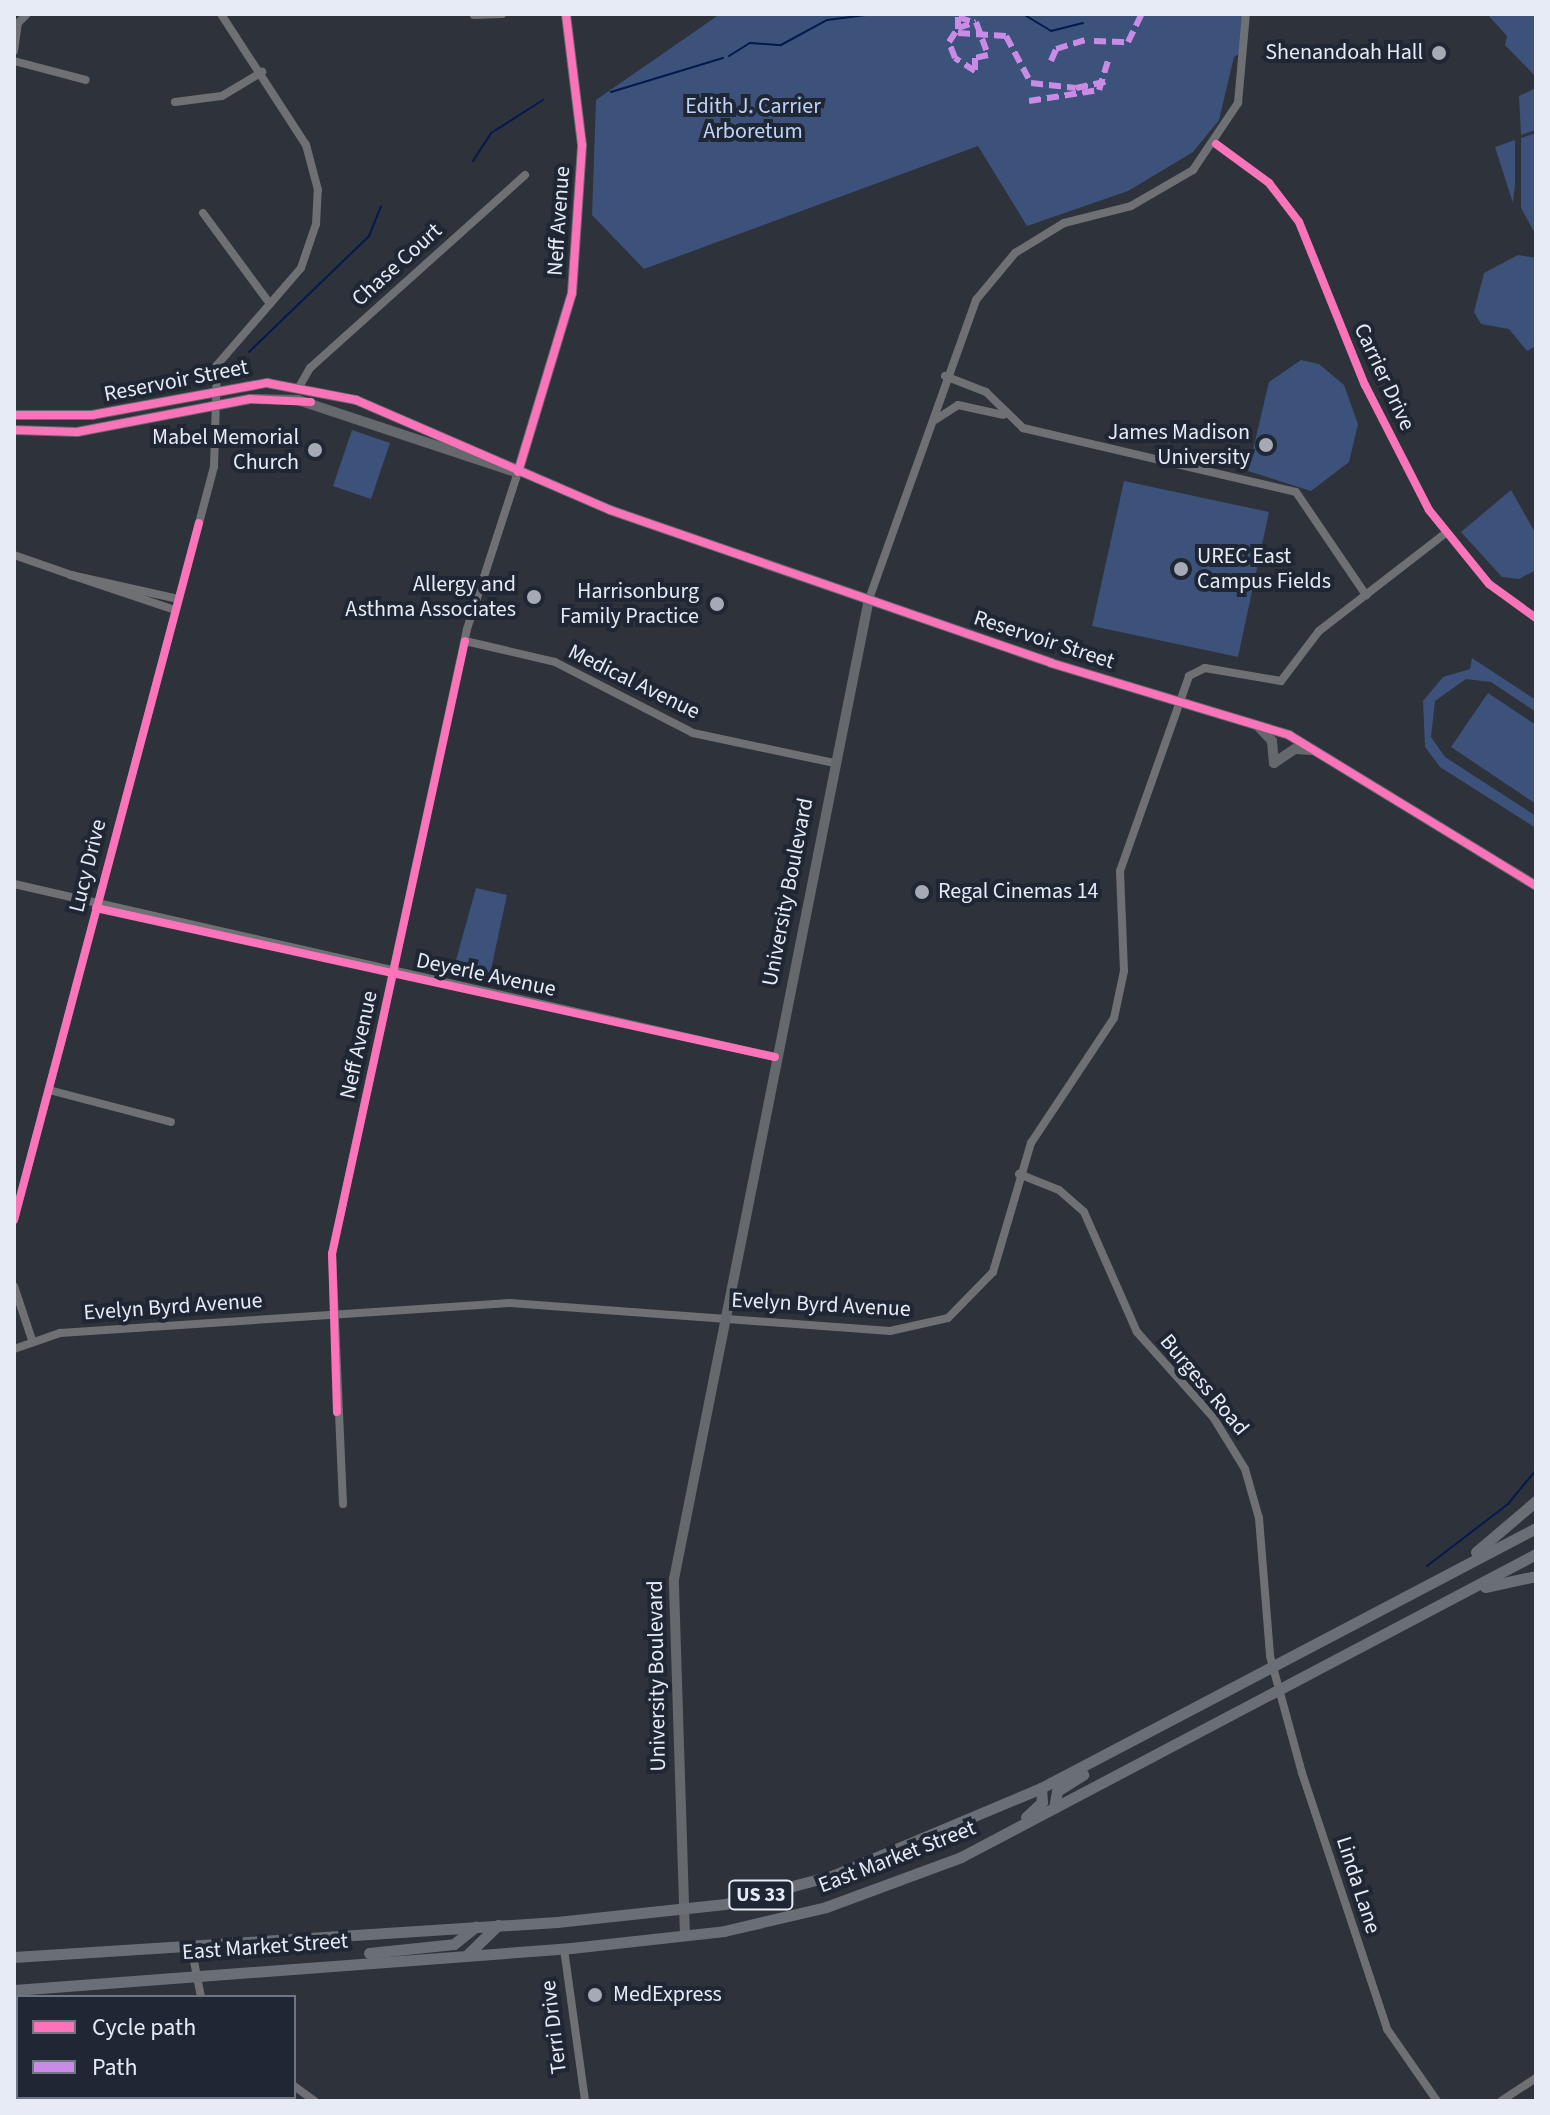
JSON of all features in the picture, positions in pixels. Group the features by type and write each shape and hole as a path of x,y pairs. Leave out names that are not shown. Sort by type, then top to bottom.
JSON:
{"highway":[{"path":"1438,1578 1536,1501"},
{"name":"East Market Street","path":"14,1957 498,1925 686,1909 878,1861 1041,1788 1536,1528"},
{"name":"East Market Street","path":"14,1990 194,1973 564,1949 685,1936 854,1899 1000,1837 1536,1554"},
{"path":"1472,1590 1536,1576"},
{"path":"1054,1808 1057,1791 1092,1762"},
{"path":"1000,1837 1038,1808 1041,1788"},
{"path":"468,1954 498,1925"},
{"path":"329,1963 454,1944 476,1926"}],"main road":[{"name":"Neff Avenue","path":"518,472 572,293 581,126 566,14"},
{"name":"Reservoir Street","path":"14,415 92,415 214,388 299,387 370,405 518,472 869,599 1245,719 1324,752 1536,886"},
{"name":"Reservoir Street","path":"14,430 77,432 260,398 325,405 496,471 518,472"},
{"name":"University Boulevard","path":"685,1936 674,1579 723,1317 869,599"},
{"path":"1245,719 1268,735 1274,763 1295,749 1324,752"}],"street":[{"path":"14,51 16,25 27,14"},
{"path":"214,388 223,355 305,260 318,199 306,145 262,72 221,14"},
{"path":"474,15 502,14"},
{"name":"University Boulevard","path":"869,599 945,376 976,300 1015,253 1064,223 1164,192 1216,144 1244,82 1246,14"},
{"path":"14,61 86,80"},
{"path":"175,102 222,96 262,72"},
{"name":"Carrier Drive","path":"1216,144 1269,183 1299,222 1365,385 1446,533 1489,584 1536,618"},
{"name":"Chase Court","path":"299,387 310,368 525,175"},
{"path":"203,213 270,304"},
{"path":"945,376 986,392 1009,419"},
{"name":"Lucy Drive","path":"14,1220 214,467 214,388"},
{"path":"931,423 962,405 1296,492 1366,595 1446,533"},
{"name":"Neff Avenue","path":"343,1504 331,1315 333,1245 465,641 518,472"},
{"path":"14,555 175,610"},
{"path":"71,575 178,599"},
{"name":"Evelyn Byrd Avenue","path":"14,1349 32,1340 331,1315 542,1303 890,1331 943,1321 973,1300 993,1272 1019,1174 1044,1121 1116,1012 1124,971 1120,871 1181,701 1199,669 1281,681 1319,631 1366,595"},
{"name":"Medical Avenue","path":"465,641 555,662 693,733 834,763"},
{"name":"Deyerle Avenue","path":"14,884 96,908 775,1057"},
{"path":"49,1090 171,1122"},
{"name":"Burgess Road","path":"1019,1174 1059,1190 1084,1212 1137,1332 1239,1455 1259,1518 1272,1667"},
{"path":"14,1286 32,1340"},
{"name":"Linda Lane","path":"1272,1667 1387,2029 1437,2101"},
{"path":"191,1946 200,1995"},
{"name":"Terri Drive","path":"564,1949 585,2101"},
{"path":"1501,2101 1536,2078"},
{"path":"296,2087 315,2101"}],"green space":[{"name":"Edith J. Carrier Arboretum","path":"720,14 1246,14 1246,49 1234,57 1219,120 1193,152 1128,191 1027,226 978,146 644,269 592,215 596,100"},
{"path":"1487,14 1536,14 1536,77 1505,45 1507,36"},
{"path":"1536,88 1536,130 1521,135 1519,96"},
{"path":"1536,133 1536,235 1521,208 1521,138"},
{"path":"1515,140 1515,184 1513,203 1495,147"},
{"path":"1518,255 1536,258 1536,346 1527,351 1509,329 1481,324 1474,312 1484,273"},
{"path":"1301,360 1319,364 1344,385 1358,424 1349,462 1311,491 1248,471 1269,382"},
{"path":"352,430 390,443 371,499 333,486"},
{"name":"UREC East Campus Fields","path":"1124,481 1269,512 1238,657 1092,626"},
{"path":"1511,490 1536,534 1536,570 1519,579 1502,577 1461,532"},
{"path":"1472,658 1536,700 1536,712 1491,682 1466,679 1435,701 1431,737 1445,757 1536,816 1536,828 1440,767 1425,747 1423,701 1443,677 1470,669"},
{"path":"1488,693 1536,725 1536,804 1451,747"},
{"path":"476,888 507,895 489,979 453,971"}],"waterway":[{"path":"729,56 750,43 781,45 827,20 874,14"},
{"path":"1023,14 1051,31 1083,23"},
{"path":"611,92 723,58"},
{"path":"473,161 491,133 543,100"},
{"path":"249,352 369,236 381,206"},
{"path":"1427,1566 1508,1504 1536,1470"}],"marked path":[{"path":"1094,41 1128,42 1141,15"},
{"path":"970,21 958,17 958,33 1006,36 1031,83 1076,88 1105,82"},
{"path":"976,22 988,55 975,58 975,71 955,58 949,42 958,28 976,22"},
{"path":"1051,61 1056,49 1085,40"},
{"path":"1029,101 1099,90 1108,60"}],"cycle path":[{"path":"518,472 572,293 582,145 566,14"},
{"path":"1216,144 1269,183 1299,222 1365,385 1429,510 1489,584 1536,618"},
{"path":"14,415 92,415 267,383 356,400 610,510 1051,663 1289,735 1536,886"},
{"path":"14,430 77,432 250,399 311,402"},
{"path":"14,1220 199,523"},
{"path":"337,1412 332,1254 465,641"},
{"path":"96,908 775,1057"}],"place":[{"name":"Shenandoah Hall","path":"1439,53"},
{"name":"James Madison University","path":"1266,445"},
{"name":"Mabel Memorial Church","path":"315,450"},
{"name":"UREC East Campus Fields","path":"1181,569"},
{"name":"Allergy and Asthma Associates","path":"534,597"},
{"name":"Harrisonburg Family Practice","path":"717,604"},
{"name":"Regal Cinemas 14","path":"922,892"},
{"name":"MedExpress","path":"595,1995"}]}
